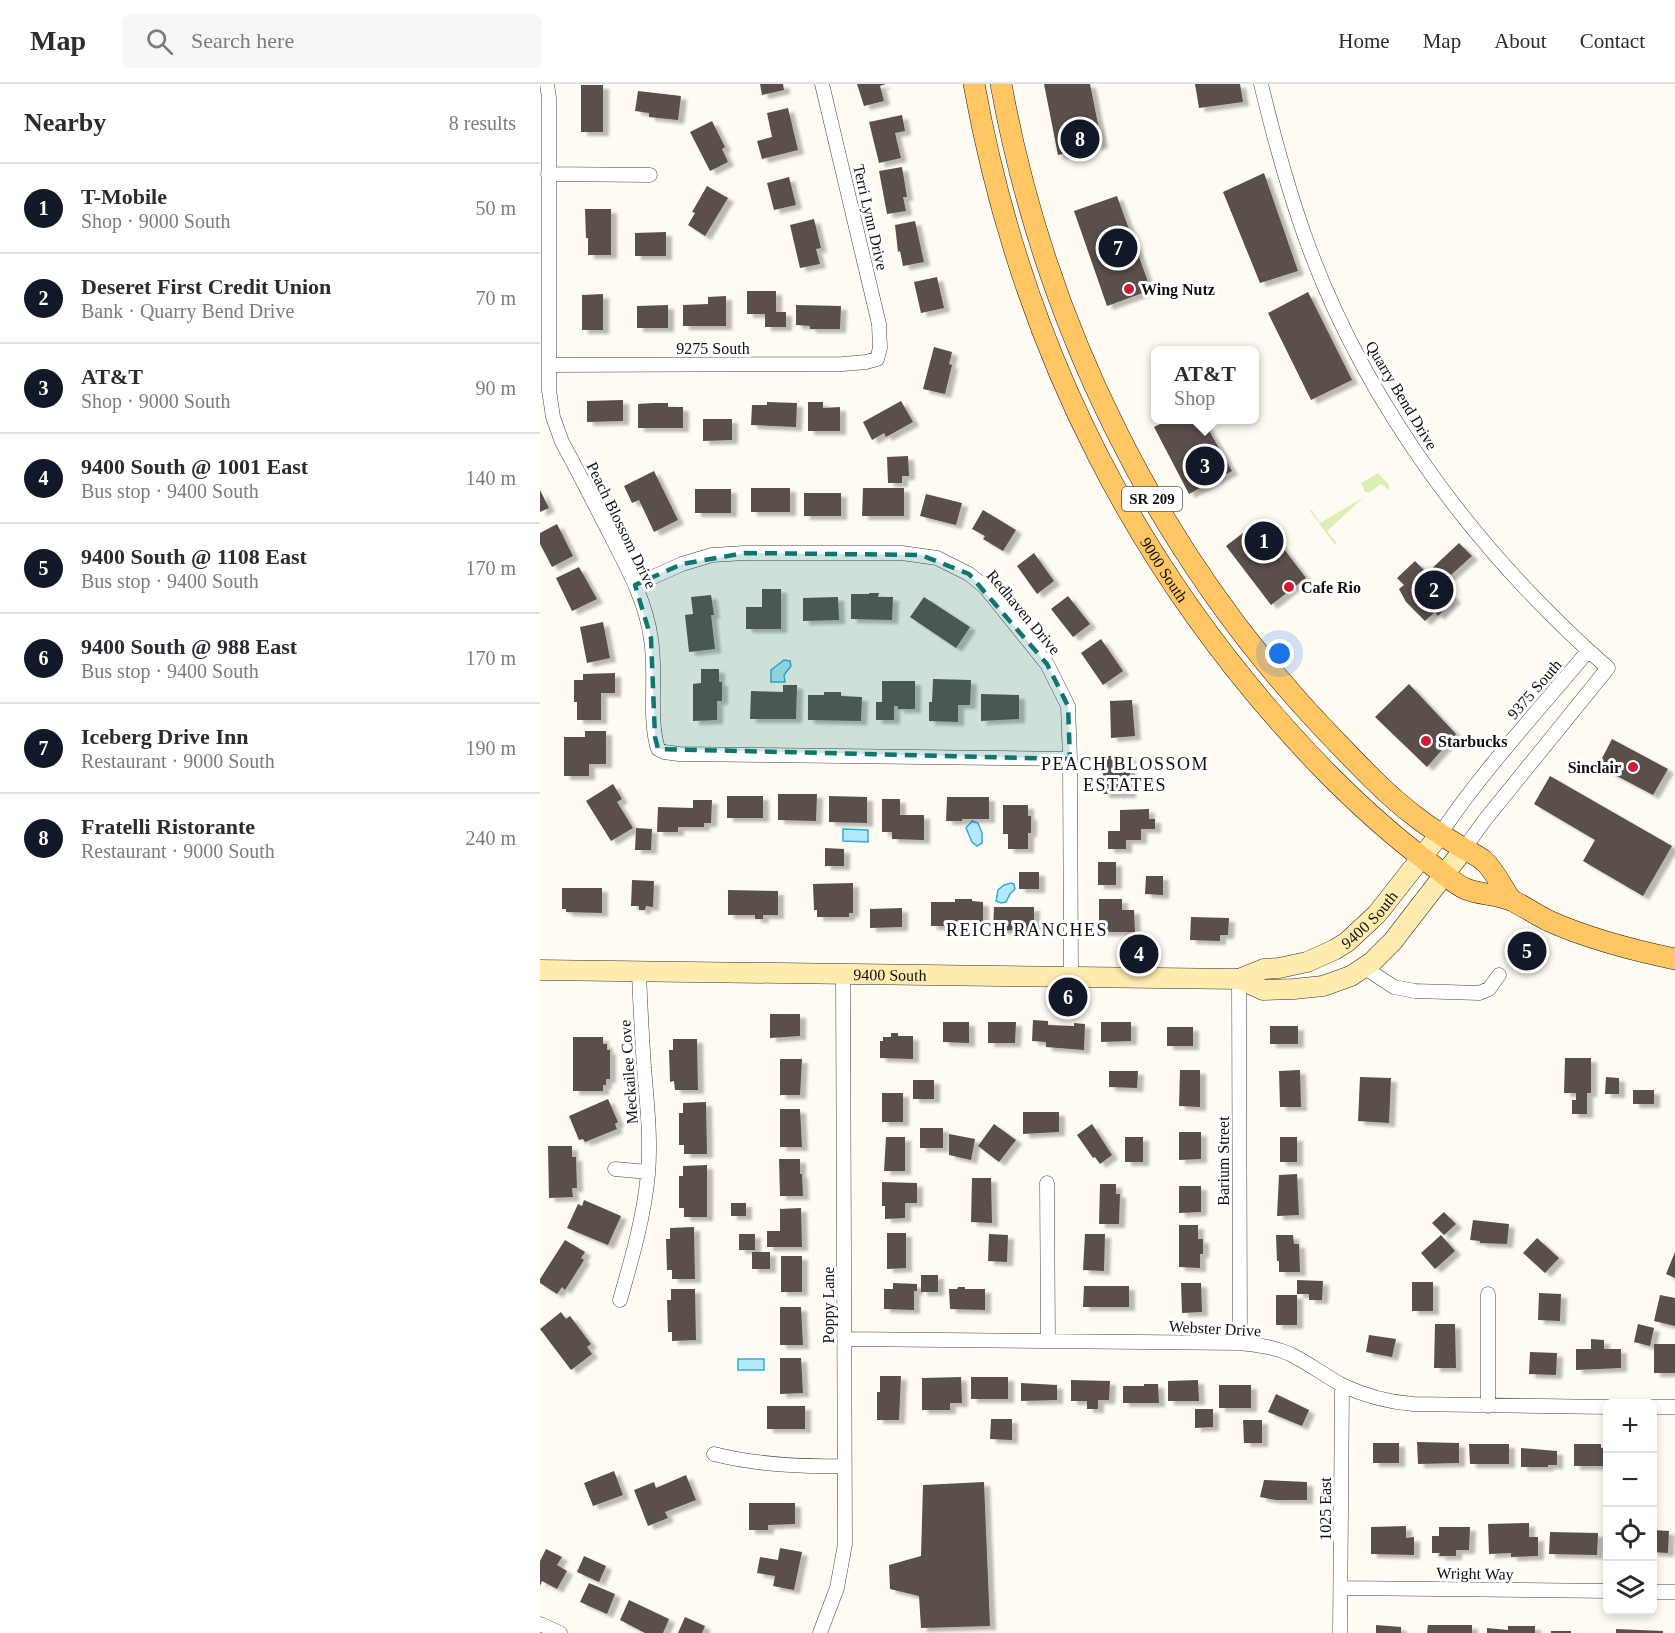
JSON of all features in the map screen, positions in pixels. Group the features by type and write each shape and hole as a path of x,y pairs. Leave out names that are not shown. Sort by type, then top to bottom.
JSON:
{"main road":[{"name":"9000 South","path":"974,84 994,181 1035,312 1075,411 1135,525 1203,628 1271,713 1345,791 1422,858 1444,874"},
{"name":"9000 South","path":"1001,84 1026,196 1046,262 1065,314 1119,439 1154,503 1222,605 1286,687 1387,792 1440,834 1464,849"},
{"name":"9400 South","path":"540,970 1239,979 1264,969 1307,962 1347,942 1377,914 1440,834"},
{"name":"9400 South","path":"1239,979 1263,990 1307,988 1337,982 1365,968 1393,941 1464,849"},
{"name":"SR 209","path":"1464,849 1484,861 1511,900"},
{"name":"SR 209","path":"1444,874 1467,889 1511,900 1550,921 1597,939 1675,959"}],"street":[{"name":"Peach Blossom Drive","path":"547,84 549,98 549,390 553,417 562,442 635,585 645,613 654,662 655,737 658,750 664,752 1070,759"},
{"name":"Terri Lynn Drive","path":"822,84 879,324 880,348 877,359"},
{"name":"Quarry Bend Drive","path":"1262,84 1279,154 1309,246 1340,319 1386,406 1422,461 1469,525 1507,570 1557,622 1608,668 1484,820 1464,849"},
{"path":"548,174 650,175"},
{"name":"9275 South","path":"549,365 843,364 877,359"},
{"name":"Redhaven Drive","path":"635,585 682,564 712,555 891,553 937,558 969,574 985,587 1047,664 1068,706 1071,976"},
{"name":"9375 South","path":"1440,834 1457,808 1527,721 1588,651"},
{"name":"9400 South","path":"1365,968 1394,987 1415,991 1479,993 1493,985 1499,975"},
{"name":"Meckailee Cove","path":"620,1300 638,1235 648,1172 649,1133 640,1022 639,971"},
{"name":"Poppy Lane","path":"820,1633 837,1588 844,1553 843,973"},
{"name":"Barium Street","path":"1239,979 1240,1343"},
{"path":"615,1169 648,1172"},
{"path":"1047,1184 1048,1341"},
{"path":"1488,1294 1488,1406"},
{"name":"Webster Drive","path":"845,1339 1240,1343 1268,1347 1290,1354 1342,1385 1388,1402 1603,1407"},
{"name":"1025 East","path":"1340,1633 1342,1385"},
{"path":"1657,1407 1675,1407"},
{"path":"714,1454 779,1466 844,1466"},
{"name":"Wright Way","path":"1342,1588 1603,1591"},
{"path":"1657,1592 1675,1592"},
{"path":"540,1624 560,1633"}],"highlighted area":[{"path":"745,553 921,555 969,574 1047,664 1068,706 1070,725 1070,759 658,749 655,737 651,638 635,585 682,564"}],"green space":[{"path":"1378,473 1389,485 1389,490 1381,484 1369,493 1365,492 1361,483"},
{"path":"1364,497 1327,531 1336,542 1335,545 1310,511 1312,510 1320,523"}],"water":[{"path":"784,660 790,661 791,666 784,675 785,682 771,682 771,670"},
{"path":"972,821 978,823 982,833 982,843 977,846 972,842 966,828"},
{"path":"843,829 868,830 868,842 843,841"},
{"path":"1011,883 1014,884 1015,889 1006,902 996,901 998,890"},
{"path":"738,1359 764,1359 764,1370 738,1370"}],"building":[{"path":"760,84 783,84 784,90 762,95"},
{"path":"857,84 886,84 880,86 884,101 864,106"},
{"path":"1044,84 1090,84 1102,144 1058,155"},
{"path":"1195,84 1240,84 1243,102 1199,108"},
{"path":"581,85 603,85 603,132 581,132"},
{"path":"638,91 681,96 678,120 649,117 649,113 635,111"},
{"path":"788,108 798,150 762,159 757,141 772,137 767,113"},
{"path":"902,115 905,131 895,133 901,158 879,163 869,122"},
{"path":"712,121 725,147 722,149 728,162 710,171 690,132"},
{"path":"902,167 907,197 903,197 906,211 887,214 879,171"},
{"path":"1264,173 1298,271 1260,283 1223,192"},
{"path":"789,177 796,205 774,210 767,183"},
{"path":"707,186 728,198 705,236 688,225 695,213 692,212"},
{"path":"1117,196 1151,290 1107,306 1074,211"},
{"path":"585,209 611,209 611,255 588,255"},
{"path":"814,219 821,248 816,249 820,264 800,268 790,225"},
{"path":"915,221 924,262 903,266 900,251 898,252 895,225"},
{"path":"666,232 666,256 635,256 635,233"},
{"path":"937,277 944,308 921,313 914,282"},
{"path":"747,291 776,291 776,312 786,312 786,327 765,327 765,314 747,314"},
{"path":"1308,292 1352,380 1311,400 1268,313"},
{"path":"603,294 603,330 582,330 582,295"},
{"path":"726,296 726,326 683,326 683,305 708,304 708,297"},
{"path":"668,305 668,328 637,328 637,306"},
{"path":"796,305 841,306 840,329 810,329 810,326 796,325"},
{"path":"934,347 952,352 949,364 952,365 945,394 923,389"},
{"path":"623,400 623,421 587,422 587,401"},
{"path":"901,401 913,422 886,437 884,433 872,440 863,422"},
{"path":"767,402 797,403 796,427 751,425 752,405 767,405"},
{"path":"808,402 823,402 823,408 840,407 840,431 808,431"},
{"path":"668,403 668,407 683,407 683,428 638,428 638,404"},
{"path":"703,419 732,419 732,440 703,441"},
{"path":"1160,424 1205,424 1232,471 1189,494 1154,427"},
{"path":"908,456 909,476 902,476 902,483 888,483 887,457"},
{"path":"654,471 678,520 654,532 639,500 632,503 624,486"},
{"path":"751,488 790,488 790,512 751,512"},
{"path":"863,488 904,488 904,516 862,516"},
{"path":"695,489 731,489 731,513 695,513"},
{"path":"540,490 549,508 540,512"},
{"path":"804,493 841,493 841,516 804,516"},
{"path":"926,494 962,503 956,525 920,516"},
{"path":"983,510 1016,530 1003,551 983,539 985,536 972,529"},
{"path":"1261,519 1306,578 1271,605 1226,546"},
{"path":"557,524 573,556 552,567 540,544 540,533"},
{"path":"1459,543 1472,556 1441,584 1455,599 1438,616 1435,612 1425,621 1406,602 1399,589 1404,585 1397,578 1415,561 1427,573"},
{"path":"1034,553 1054,581 1037,594 1017,566"},
{"path":"579,567 597,599 572,611 556,578"},
{"path":"762,589 781,589 781,629 746,629 746,607 762,607"},
{"path":"879,593 878,597 893,597 892,620 851,619 851,594"},
{"path":"711,595 715,649 689,652 685,615 693,614 691,597"},
{"path":"1068,596 1090,624 1073,637 1051,609"},
{"path":"838,597 839,620 803,621 803,598"},
{"path":"924,597 970,627 956,648 910,617"},
{"path":"603,622 610,658 587,663 580,627"},
{"path":"1101,639 1123,671 1103,685 1081,653"},
{"path":"701,669 719,669 722,701 717,701 717,720 693,721 693,684 701,683"},
{"path":"615,673 615,693 601,693 601,720 577,720 574,680 583,680 583,674"},
{"path":"933,679 971,680 970,705 958,705 958,722 929,721 929,702 932,702"},
{"path":"882,681 915,681 915,709 898,709 898,706 894,706 894,720 876,720 876,702 882,702"},
{"path":"1409,684 1456,734 1427,767 1375,717"},
{"path":"783,685 797,685 796,719 750,719 751,691 783,692"},
{"path":"824,692 841,692 841,696 862,697 861,721 808,720 808,695 824,695"},
{"path":"981,694 1019,695 1019,719 981,721"},
{"path":"1132,700 1135,736 1111,738 1110,701"},
{"path":"585,731 606,731 606,764 589,764 589,776 564,776 564,737 585,737"},
{"name":"Sinclair","path":"1612,739 1668,769 1653,795 1598,766"},
{"path":"1103,756 1130,756 1130,794 1103,794"},
{"path":"1550,776 1672,846 1643,896 1583,861 1595,840 1534,804"},
{"path":"613,784 622,799 617,802 633,828 611,841 586,801"},
{"path":"778,794 817,794 816,821 778,820"},
{"path":"727,796 763,796 763,818 727,818"},
{"path":"829,796 867,797 867,823 829,822"},
{"path":"947,797 989,797 989,819 946,821"},
{"path":"882,799 900,799 900,815 924,815 924,840 892,839 892,832 882,832"},
{"path":"693,800 712,800 711,823 704,823 704,827 678,827 678,832 657,832 658,807 693,808"},
{"path":"1003,805 1028,805 1028,816 1031,816 1031,833 1028,833 1028,849 1008,849 1008,834 1003,834"},
{"path":"1149,809 1149,819 1155,819 1155,829 1141,829 1141,840 1126,840 1126,849 1108,849 1108,831 1120,831 1120,810"},
{"path":"636,828 652,829 651,850 635,850"},
{"path":"825,848 844,849 844,866 825,866"},
{"path":"1098,862 1116,862 1116,885 1098,885"},
{"path":"1019,872 1039,872 1039,889 1019,889"},
{"path":"1146,876 1163,876 1163,895 1145,894"},
{"path":"632,880 654,881 653,907 646,906 645,910 639,910 639,906 631,906"},
{"path":"853,883 853,913 849,913 849,917 817,917 817,910 814,910 813,884"},
{"path":"562,888 602,888 602,913 566,912 566,909 562,909"},
{"path":"728,890 778,891 778,915 763,915 763,919 755,919 755,915 728,915"},
{"path":"955,899 972,899 972,901 983,902 983,924 968,923 968,929 931,926 931,902 955,902"},
{"path":"1099,899 1122,899 1122,910 1134,910 1135,932 1099,932"},
{"path":"994,907 1034,907 1034,931 993,930"},
{"path":"902,908 902,927 870,928 870,909"},
{"path":"1191,917 1229,918 1228,935 1220,935 1220,941 1190,940"},
{"path":"770,1014 800,1014 800,1036 770,1038"},
{"path":"1033,1020 1048,1021 1048,1025 1085,1024 1084,1050 1046,1047 1046,1042 1032,1041"},
{"path":"943,1022 969,1022 969,1043 943,1042"},
{"path":"988,1022 1016,1022 1015,1043 988,1043"},
{"path":"1101,1022 1131,1022 1131,1041 1101,1042"},
{"path":"1270,1026 1298,1026 1298,1044 1270,1044"},
{"path":"1167,1027 1193,1027 1193,1046 1167,1046"},
{"path":"891,1033 898,1033 898,1036 913,1036 913,1059 880,1058 880,1041 883,1041 883,1037 891,1037"},
{"path":"573,1037 603,1037 603,1044 607,1044 607,1050 610,1050 610,1079 606,1079 603,1091 573,1091"},
{"path":"673,1039 697,1039 698,1090 675,1090 674,1081 670,1082 669,1050 673,1050"},
{"path":"1565,1058 1591,1058 1591,1093 1587,1093 1587,1114 1572,1114 1572,1100 1576,1100 1576,1093 1564,1093"},
{"path":"780,1059 802,1059 800,1095 780,1095"},
{"path":"1180,1070 1200,1070 1200,1107 1179,1106"},
{"path":"1300,1070 1301,1107 1280,1107 1279,1071"},
{"path":"1109,1071 1138,1071 1137,1088 1109,1087"},
{"path":"1360,1077 1391,1078 1389,1123 1358,1121"},
{"path":"1606,1077 1619,1078 1619,1094 1605,1094"},
{"path":"913,1080 934,1080 934,1099 913,1099"},
{"path":"1633,1090 1654,1090 1654,1104 1633,1104"},
{"path":"882,1093 903,1093 903,1122 882,1122"},
{"path":"608,1099 618,1122 615,1124 617,1129 585,1142 583,1139 579,1140 569,1116"},
{"path":"706,1102 707,1154 684,1154 684,1145 679,1145 679,1113 683,1113 683,1103"},
{"path":"780,1109 800,1109 802,1147 780,1147"},
{"path":"1023,1112 1059,1112 1059,1132 1023,1134"},
{"path":"994,1124 1016,1140 999,1162 978,1146"},
{"path":"1092,1124 1112,1155 1100,1164 1077,1135"},
{"path":"920,1128 943,1128 943,1148 920,1148"},
{"path":"1179,1132 1201,1132 1201,1159 1179,1160"},
{"path":"949,1134 975,1139 971,1160 949,1155"},
{"path":"886,1137 905,1137 905,1171 884,1171"},
{"path":"1125,1137 1143,1137 1143,1162 1125,1162"},
{"path":"1280,1137 1297,1137 1297,1162 1280,1162"},
{"path":"548,1146 572,1146 572,1157 576,1157 577,1188 572,1188 573,1197 549,1198"},
{"path":"779,1159 800,1159 803,1196 780,1196"},
{"path":"707,1165 707,1217 684,1217 684,1208 679,1208 679,1176 683,1176 683,1166"},
{"path":"1297,1174 1299,1215 1277,1216 1279,1175"},
{"path":"972,1178 991,1178 992,1223 971,1222"},
{"path":"882,1182 917,1183 917,1203 905,1203 905,1218 885,1219 885,1206 882,1206"},
{"path":"1100,1184 1116,1184 1116,1194 1120,1194 1119,1224 1099,1224"},
{"path":"1179,1186 1201,1186 1201,1212 1179,1213"},
{"path":"584,1200 621,1216 608,1245 567,1228 578,1204 582,1206"},
{"path":"731,1203 746,1203 746,1216 731,1216"},
{"path":"801,1208 802,1247 767,1247 767,1231 780,1231 780,1209"},
{"path":"1444,1212 1456,1224 1444,1235 1432,1223"},
{"path":"1473,1220 1509,1224 1507,1244 1480,1243 1480,1241 1470,1240"},
{"path":"1179,1225 1198,1225 1198,1239 1203,1239 1200,1268 1179,1267"},
{"path":"694,1227 695,1279 672,1279 672,1270 667,1270 666,1239 670,1239 670,1228"},
{"path":"887,1233 906,1233 906,1268 887,1269"},
{"path":"739,1234 755,1234 755,1250 739,1250"},
{"path":"989,1234 1008,1235 1007,1262 988,1261"},
{"path":"1085,1234 1105,1234 1104,1271 1083,1270"},
{"path":"1276,1235 1293,1235 1294,1244 1299,1244 1300,1272 1279,1272"},
{"path":"1441,1235 1455,1251 1435,1269 1421,1253"},
{"path":"1537,1238 1559,1258 1545,1273 1523,1253"},
{"path":"565,1240 585,1252 581,1258 584,1260 565,1290 562,1287 557,1294 540,1283 540,1279"},
{"path":"752,1252 770,1252 770,1269 752,1269"},
{"path":"1675,1252 1675,1278 1666,1274"},
{"path":"781,1256 802,1256 802,1292 781,1292"},
{"path":"921,1275 938,1275 938,1292 921,1292"},
{"path":"1297,1280 1323,1281 1322,1300 1309,1300 1309,1294 1297,1294"},
{"path":"1412,1282 1433,1282 1433,1311 1412,1311"},
{"path":"893,1283 917,1284 917,1291 914,1291 914,1310 884,1309 884,1289 893,1289"},
{"path":"1181,1283 1201,1283 1202,1312 1182,1313"},
{"path":"1084,1286 1129,1286 1129,1307 1083,1307"},
{"path":"958,1287 985,1289 985,1310 950,1309 949,1289"},
{"path":"671,1289 695,1289 696,1340 672,1341 672,1332 668,1332 667,1300 671,1300"},
{"path":"1539,1293 1561,1294 1560,1321 1538,1320"},
{"path":"1276,1295 1297,1295 1297,1325 1276,1325"},
{"path":"1660,1295 1675,1298 1675,1326 1654,1321"},
{"path":"780,1307 801,1307 803,1345 780,1345"},
{"path":"561,1312 566,1319 570,1316 591,1344 587,1347 592,1354 571,1370 540,1329"},
{"path":"1435,1324 1455,1324 1456,1368 1434,1368"},
{"path":"1638,1324 1654,1328 1650,1346 1634,1342"},
{"path":"1369,1335 1396,1339 1392,1357 1366,1352"},
{"path":"1591,1339 1604,1340 1604,1349 1621,1349 1621,1368 1576,1370 1576,1349 1591,1349"},
{"path":"1654,1344 1675,1344 1675,1373 1654,1373"},
{"path":"1530,1352 1557,1353 1556,1375 1529,1374"},
{"path":"780,1358 801,1358 803,1393 780,1394"},
{"path":"880,1376 901,1376 899,1420 877,1420 877,1392 880,1392"},
{"path":"961,1377 962,1403 950,1403 950,1410 922,1410 922,1378"},
{"path":"971,1377 1008,1377 1008,1399 971,1399"},
{"path":"1071,1380 1110,1381 1109,1400 1098,1400 1098,1409 1087,1409 1087,1401 1071,1401"},
{"path":"1198,1380 1199,1401 1168,1401 1168,1381"},
{"path":"1021,1383 1057,1385 1057,1400 1021,1401"},
{"path":"1144,1384 1158,1384 1159,1403 1123,1403 1123,1386 1144,1386"},
{"path":"1219,1385 1251,1385 1251,1408 1219,1408"},
{"path":"1276,1394 1309,1410 1302,1426 1268,1412"},
{"path":"767,1406 805,1406 805,1429 767,1429"},
{"path":"1195,1409 1213,1409 1213,1427 1195,1428"},
{"path":"991,1419 1012,1419 1012,1440 990,1439"},
{"path":"1243,1420 1262,1420 1262,1443 1244,1443"},
{"path":"1417,1442 1459,1443 1459,1463 1418,1464"},
{"path":"1373,1443 1399,1443 1399,1463 1373,1463"},
{"path":"1469,1444 1509,1444 1509,1464 1470,1464"},
{"path":"1574,1444 1601,1444 1603,1466 1574,1466"},
{"path":"1521,1448 1557,1451 1557,1465 1521,1467"},
{"path":"614,1471 623,1495 593,1506 584,1483"},
{"path":"686,1475 696,1500 665,1512 668,1518 648,1526 634,1490 654,1482 656,1488"},
{"path":"1264,1480 1307,1482 1307,1500 1276,1500 1260,1497"},
{"path":"984,1482 990,1626 921,1628 919,1596 890,1589 889,1565 921,1556 923,1485"},
{"path":"749,1503 795,1503 795,1524 768,1525 768,1530 749,1530"},
{"path":"1529,1523 1529,1537 1538,1537 1538,1556 1511,1557 1511,1553 1489,1554 1488,1524"},
{"path":"1406,1526 1406,1538 1414,1537 1414,1555 1371,1554 1371,1527"},
{"path":"1439,1527 1470,1527 1469,1550 1456,1550 1456,1556 1439,1556 1440,1553 1432,1553 1432,1536 1439,1536"},
{"path":"1657,1530 1669,1531 1668,1553 1657,1552"},
{"path":"1550,1532 1598,1533 1597,1555 1549,1554"},
{"path":"780,1548 802,1552 794,1590 773,1586 775,1576 757,1573 760,1557 778,1560"},
{"path":"546,1549 562,1557 557,1565 567,1571 557,1589 542,1581 540,1586 540,1561"},
{"path":"584,1556 606,1566 599,1582 577,1572"},
{"path":"589,1583 615,1594 607,1614 580,1602"},
{"path":"629,1600 669,1619 663,1633 645,1633 620,1620"},
{"path":"685,1617 705,1626 702,1633 678,1633"},
{"path":"1376,1625 1401,1627 1401,1633 1376,1633"},
{"path":"1428,1625 1472,1625 1472,1633 1427,1633"},
{"path":"1508,1626 1535,1626 1535,1633 1487,1633 1487,1628 1508,1630"},
{"path":"1616,1629 1663,1631 1663,1633 1616,1633"},
{"path":"1551,1631 1571,1631 1571,1633 1551,1633"}],"place":[{"name":"Fratelli Ristorante","path":"1080,139"},
{"name":"Iceberg Drive Inn","path":"1118,248"},
{"name":"Wing Nutz","path":"1129,289"},
{"name":"AT&T","path":"1205,466"},
{"name":"T-Mobile","path":"1264,541"},
{"name":"Cafe Rio","path":"1289,587"},
{"name":"Deseret First Credit Union","path":"1434,590"},
{"name":"Starbucks","path":"1426,741"},
{"name":"Sinclair","path":"1633,767"},
{"name":"9400 South @ 1108 East","path":"1527,951"},
{"name":"9400 South @ 1001 East","path":"1139,954"},
{"name":"9400 South @ 988 East","path":"1068,997"}],"district":[{"name":"PEACH BLOSSOM ESTATES","path":"1125,774"},
{"name":"REICH RANCHES","path":"1027,930"}]}
